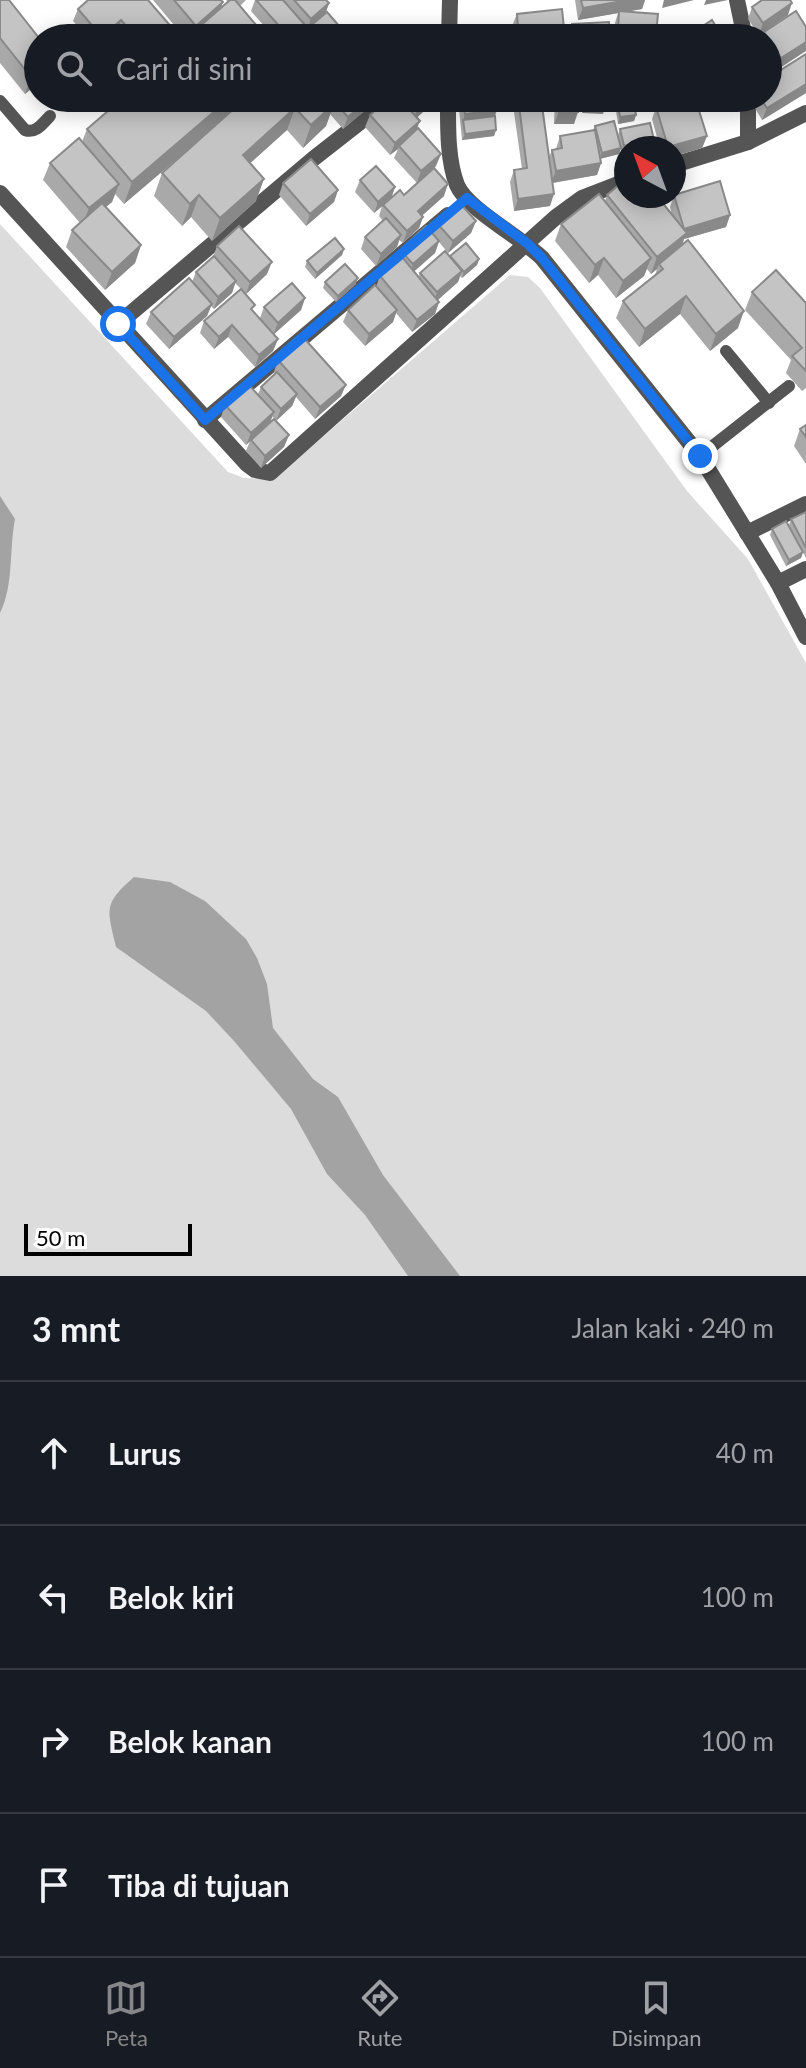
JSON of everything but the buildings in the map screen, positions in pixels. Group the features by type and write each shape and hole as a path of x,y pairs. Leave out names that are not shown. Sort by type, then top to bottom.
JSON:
{"street":[{"path":"449,24 450,0"},
{"path":"737,0 742,24"},
{"path":"118,324 373,112"},
{"path":"449,112 453,166 458,187 467,198 528,244 700,456 778,583 806,637"},
{"path":"748,112 748,142"},
{"path":"686,161 748,142 804,116"},
{"path":"0,193 205,420 247,464 263,473 275,471 582,198 614,186"},
{"path":"205,420 467,198"},
{"path":"747,533 806,504"},
{"path":"778,583 806,569"}],"lane":[{"path":"0,101 29,132 35,131 50,116"},
{"path":"726,351 769,403"},
{"path":"700,456 789,386"}],"shaded area":[{"path":"0,224 228,472 244,478 274,479 510,275 528,277 540,288 687,491 748,559 806,663 806,1276 0,1276"},
{"path":"0,496 15,519 9,579 0,613"},
{"path":"134,877 170,882 205,901 246,939 267,984 273,1028 313,1079 338,1097 383,1175 460,1276 408,1276 365,1215 327,1174 291,1109 234,1041 206,1011 116,947 110,908 117,894"}],"route":[{"path":"118,324 205,420 467,198 542,258 700,456"}]}
